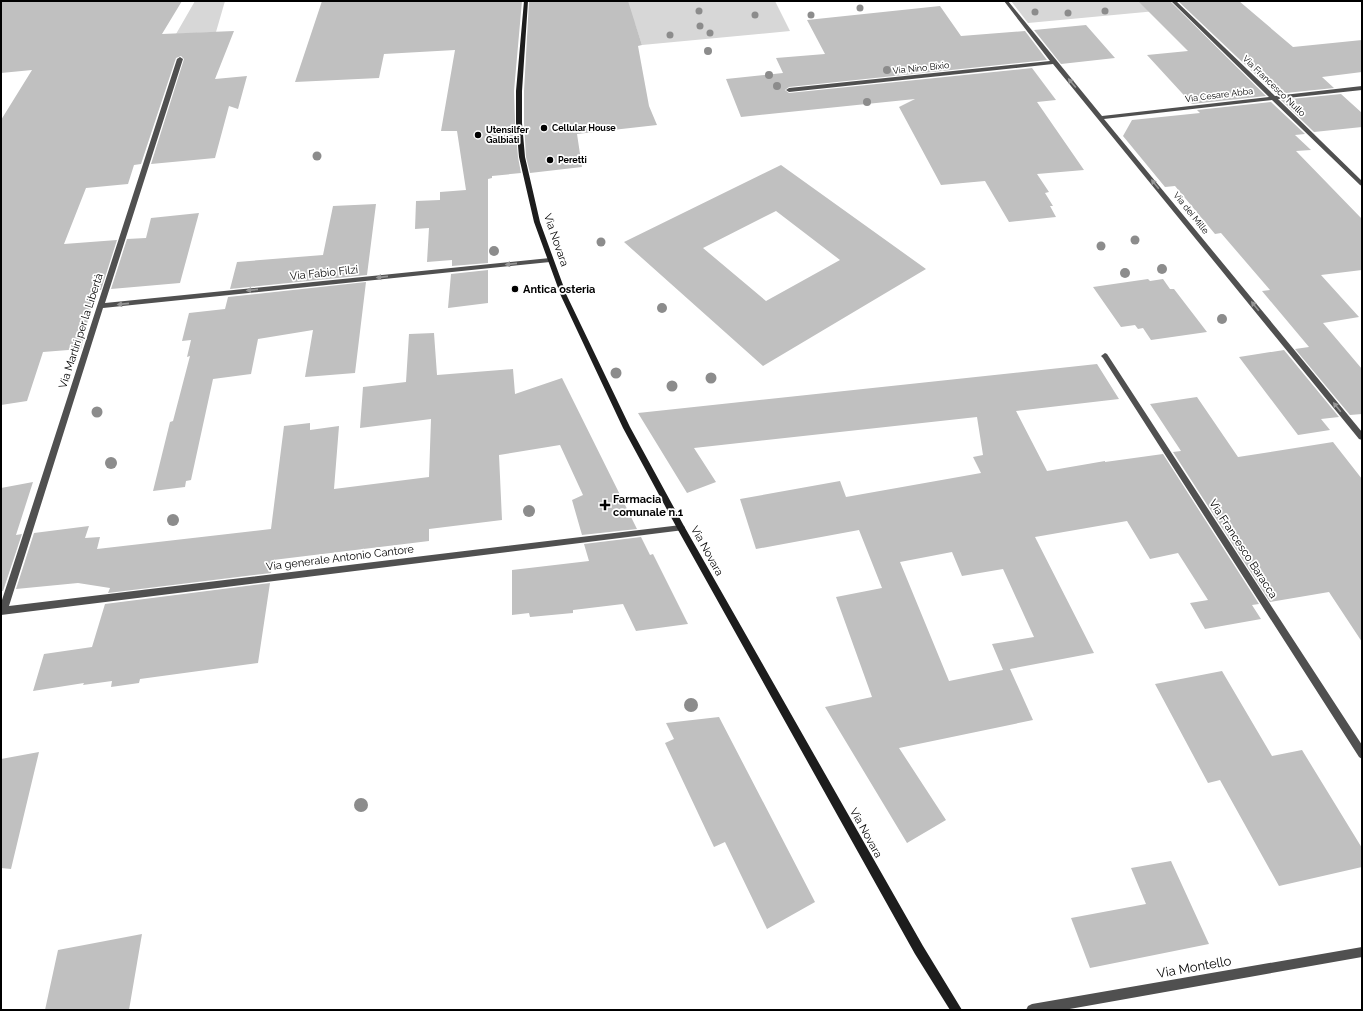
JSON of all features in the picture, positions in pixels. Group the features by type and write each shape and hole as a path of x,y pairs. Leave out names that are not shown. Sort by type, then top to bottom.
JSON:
{"street":[{"name":"Via Novara","path":"526,1 519,91 519,130 522,157 537,222 564,296 627,428 681,528 920,950 956,1010"},
{"name":"Via dei Mille","path":"1006,1 1054,62 1102,118 1362,437"},
{"name":"Via Francesco Nullo","path":"1173,1 1362,184"},
{"name":"Via Martiri per la Libertà","path":"2,610 180,59"},
{"name":"Via Nino Bixio","path":"789,90 1054,62"},
{"name":"Via Cesare Abba","path":"1102,118 1362,88"},
{"name":"Via Fabio Filzi","path":"100,306 550,260"},
{"name":"Via Francesco Baracca","path":"1105,356 1362,754"},
{"name":"Via generale Antonio Cantore","path":"2,610 681,528"},
{"name":"Via Montello","path":"1032,1010 1362,952"}],"shaded area":[{"path":"195,1 225,1 216,32 176,34"},
{"path":"610,1 775,1 790,31 642,45 635,24"},
{"path":"1011,1 1158,1 1167,10 1028,23"}],"building":[{"path":"182,1 162,34 234,31 215,79 247,76 238,109 229,106 215,158 151,164 184,59 181,56 176,58 141,164 134,165 128,184 86,188 64,244 117,240 101,290 95,291 81,349 43,352 27,401 1,405 1,120 32,70 1,73 1,2"},
{"path":"322,1 522,1 514,91 515,123 521,173 492,176 492,178 488,179 488,263 452,266 452,260 427,262 429,228 415,229 416,201 440,200 440,192 466,190 457,131 441,131 455,50 384,54 379,78 295,82"},
{"path":"529,1 628,1 642,45 638,46 649,106 657,125 577,134 582,167 530,173 526,157 524,123 524,91"},
{"path":"1138,1 1170,1 1266,96 1192,104 1147,55 1188,51"},
{"path":"1178,1 1239,1 1293,47 1362,40 1362,72 1322,77 1334,88 1276,94"},
{"path":"940,6 961,36 1025,31 1047,60 789,87 785,90 789,93 1032,68 1056,100 1037,102 1084,170 1037,174 1049,192 1045,193 1053,206 1050,206 1056,217 1009,222 985,181 941,185 899,107 915,99 741,117 726,79 783,73 776,58 825,54 807,20"},
{"path":"1086,25 1115,58 1061,64 1034,30"},
{"path":"1341,94 1362,113 1362,127 1314,132 1281,100"},
{"path":"1271,102 1305,134 1295,135 1311,150 1296,151 1362,219 1362,270 1321,275 1359,317 1323,323 1362,369 1362,414 1350,415 1295,349 1309,347 1262,291 1270,290 1221,233 1215,234 1175,186 1165,187 1123,136 1132,120 1200,113 1197,110"},
{"path":"781,165 926,269 763,366 624,242","holes":["776,211 840,260 766,301 703,248"]},
{"path":"376,204 367,275 230,289 237,262 323,255 333,206"},
{"path":"199,213 180,283 111,289 127,239 146,238 151,218"},
{"path":"488,270 488,303 448,308 451,274"},
{"path":"1148,279 1150,281 1163,279 1170,289 1174,289 1207,332 1151,340 1143,328 1138,329 1135,325 1121,327 1093,287"},
{"path":"366,282 355,373 305,377 313,330 258,339 251,374 213,379 191,480 186,481 185,487 153,491 170,422 173,421 190,356 187,357 191,340 182,341 189,313 225,309 228,297"},
{"path":"434,333 437,375 513,369 515,394 562,378 637,529 582,535 572,500 583,495 560,445 499,455 502,520 429,529 429,541 273,560 271,573 108,593 110,588 78,583 16,589 34,533 89,526 85,538 100,537 97,549 271,529 284,426 310,423 310,430 339,426 334,489 429,477 431,419 360,428 363,387 406,382 409,334"},
{"path":"1284,350 1339,417 1321,419 1330,430 1298,435 1239,357"},
{"path":"1097,364 1119,399 1016,411 1047,471 1105,461 1163,454 1259,604 1252,605 1261,619 1205,629 1190,603 1208,600 1178,553 1150,559 1127,521 1035,537 1094,653 1010,669 1033,720 899,748 946,820 907,843 825,707 872,697 836,597 882,588 859,530 756,549 740,499 840,481 846,497 981,473 973,457 983,455 977,417 694,448 716,482 687,493 638,413","holes":["952,552 962,576 1003,569 1034,637 992,644 1003,670 949,681 900,562"]},
{"path":"1197,397 1238,457 1333,442 1362,479 1362,642 1329,592 1270,602 1173,452 1181,451 1150,404"},
{"path":"33,482 16,535 22,534 3,591 1,591 1,488"},
{"path":"641,537 650,555 653,554 688,624 636,631 623,604 573,610 573,613 530,617 529,613 512,615 512,570 589,561 584,544"},
{"path":"270,583 258,663 140,679 139,683 111,687 112,681 83,685 84,683 33,691 44,654 92,647 105,604"},
{"path":"1222,671 1272,756 1302,750 1362,848 1362,867 1279,886 1220,780 1208,783 1155,684"},
{"path":"719,717 815,902 767,929 725,842 714,847 665,743 674,739 666,723"},
{"path":"39,752 11,869 1,868 1,759"},
{"path":"1171,861 1209,944 1090,968 1071,918 1146,904 1131,868"},
{"path":"142,934 129,1010 45,1010 58,950"}],"place":[{"name":"Cellular House","path":"544,128"},
{"name":"Utensilfer Galbiati","path":"478,135"},
{"name":"Peretti","path":"550,160"},
{"name":"Antica osteria","path":"515,289"},
{"name":"Farmacia comunale n.1","path":"605,505"}]}
